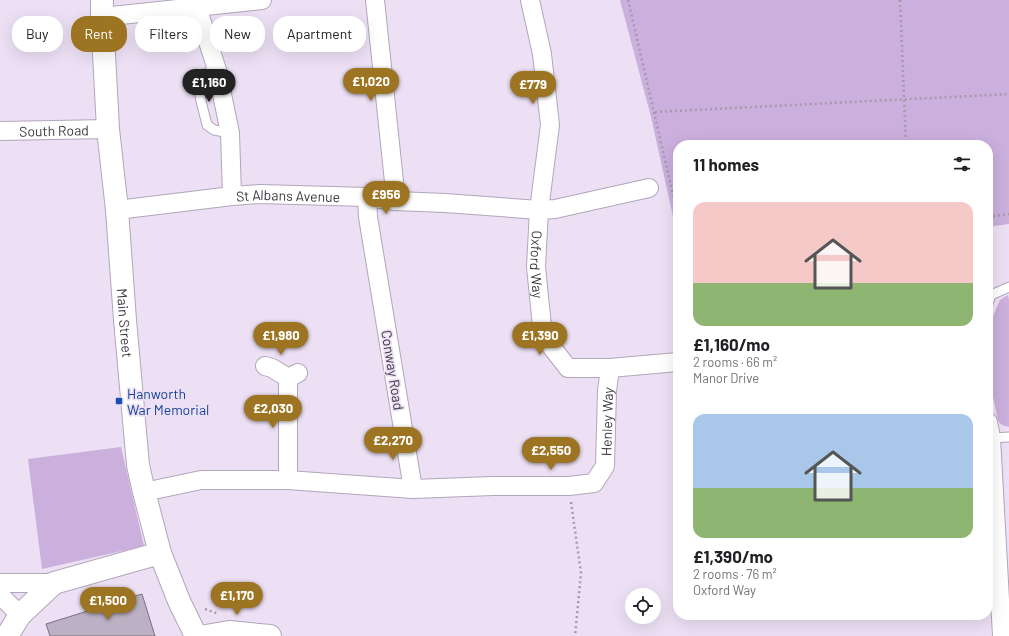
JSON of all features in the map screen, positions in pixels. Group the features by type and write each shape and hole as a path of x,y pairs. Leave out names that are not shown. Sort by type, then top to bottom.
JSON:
{"street":[{"path":"102,9 197,7 262,0"},
{"path":"375,0 396,201"},
{"path":"530,0 542,54 550,125 539,210"},
{"path":"197,7 217,70 230,133 232,196"},
{"name":"Main Street","path":"102,9 108,129 117,210 137,451 144,492 160,553 179,602 196,636"},
{"name":"South Road","path":"0,131 108,129"},
{"name":"St Albans Avenue","path":"117,210 260,194 367,197 396,201 555,210 649,188"},
{"name":"Conway Road","path":"367,197 368,217 413,489"},
{"name":"Oxford Way","path":"539,210 536,267 543,336 568,368 610,368 673,362"},
{"path":"265,366 294,375 288,480"},
{"name":"Henley Way","path":"413,489 493,486 569,486 594,483 605,466 607,391 610,368"},
{"path":"996,432 1002,636"},
{"path":"144,492 201,480 288,480 413,489"},
{"path":"0,583 54,583 160,553"},
{"path":"7,636 20,615 54,583"},
{"path":"0,595 20,615"},
{"path":"206,636 228,632 270,636"}],"lane":[{"path":"993,295 1009,287"}],"path":[{"path":"628,0 673,194"},
{"path":"900,0 906,140"},
{"path":"654,112 1009,94"},
{"path":"993,216 1009,214"},
{"path":"569,486 581,573 575,636"},
{"path":"202,609 221,615"}],"shaded area":[{"path":"620,0 1009,0 1009,224 993,226 993,140 673,140 673,216 651,117"},
{"path":"1008,295 1009,427 1002,425 998,421 993,396 993,316 1000,300"},
{"path":"121,447 144,546 42,569 28,459"}],"building":[{"path":"142,594 155,636 50,636 46,624"}],"place":[{"name":"Hanworth War Memorial","path":"119,401"}]}
